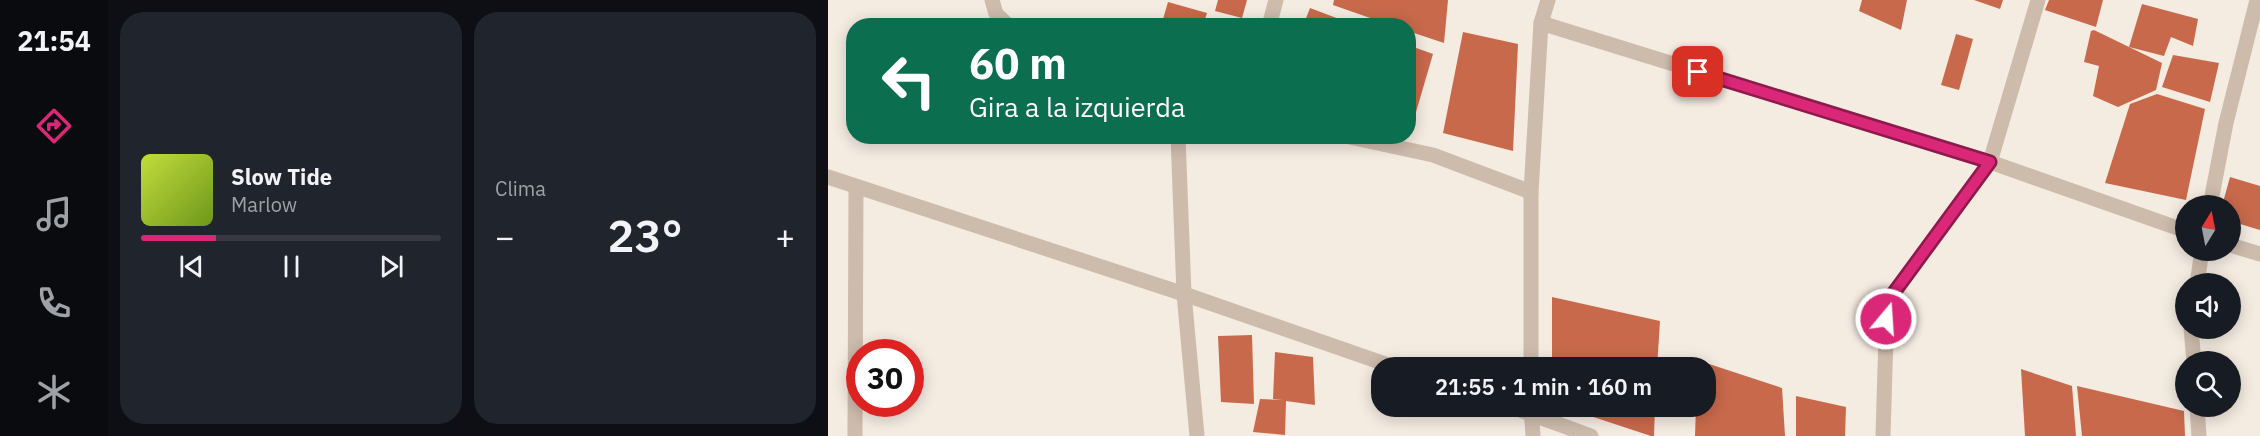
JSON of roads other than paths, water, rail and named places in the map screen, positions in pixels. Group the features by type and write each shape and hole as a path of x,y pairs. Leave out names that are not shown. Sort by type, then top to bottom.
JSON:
{"street":[{"path":"992,0 996,14 1000,18"},
{"path":"1271,18 1276,0"},
{"path":"1531,357 1531,192 1541,23 1548,0"},
{"path":"1883,436 1887,302 1990,162 2038,0"},
{"path":"2212,195 2226,123 2257,0"},
{"path":"1541,23 1990,162 2175,227"},
{"path":"1178,144 1184,294 1197,436"},
{"path":"1382,144 1433,155 1531,192"},
{"path":"828,177 1184,294 1371,359"},
{"path":"855,436 856,187"},
{"path":"2241,248 2260,254"},
{"path":"1532,417 1533,436"},
{"path":"1547,417 1591,436"},
{"path":"2198,417 2199,436"}]}
